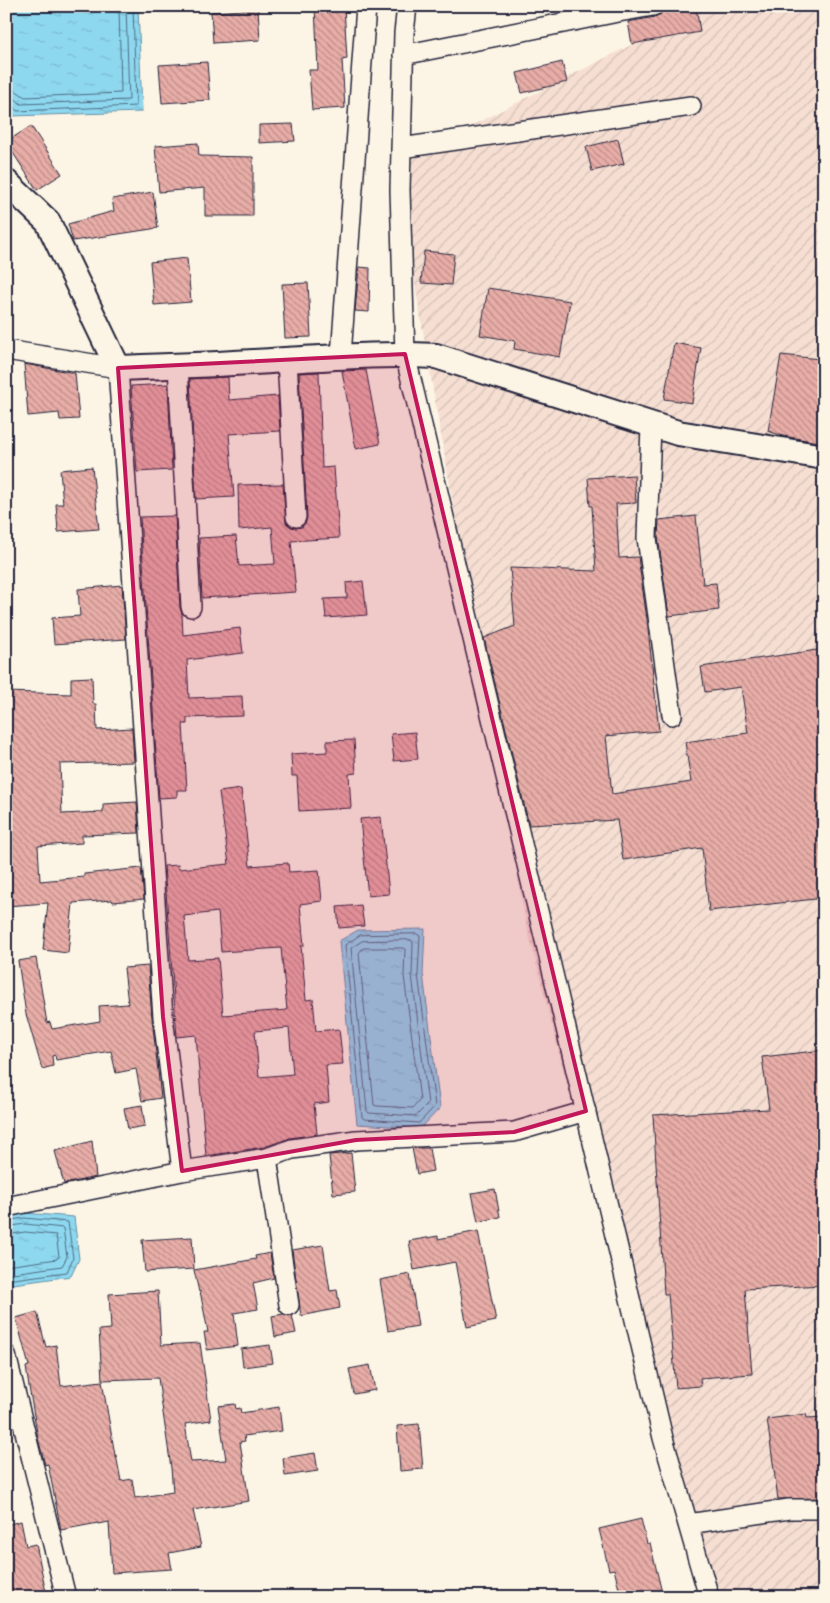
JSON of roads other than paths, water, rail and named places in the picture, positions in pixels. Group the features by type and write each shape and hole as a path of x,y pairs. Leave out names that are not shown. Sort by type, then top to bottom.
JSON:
{"street":[{"path":"341,356 366,6"},
{"path":"407,6 403,55 400,190 405,354 663,1438 709,1597"},
{"path":"403,55 613,10 653,6"},
{"path":"401,148 691,106"},
{"path":"6,182 48,222 118,368 163,1017 182,1171"},
{"path":"6,350 118,368 341,356 405,354 436,356 678,433 824,457"},
{"path":"287,360 296,517"},
{"path":"178,366 191,607"},
{"path":"651,424 647,538 672,715"},
{"path":"6,1207 182,1171 267,1158 292,1149 356,1140 514,1132 586,1112"},
{"path":"267,1158 289,1305"},
{"path":"6,1355 12,1398 66,1597"},
{"path":"688,1524 789,1510 824,1508"}],"water":[{"path":"6,6 138,6 142,112 12,116 6,101"},
{"path":"425,929 423,974 440,1108 421,1128 357,1124 339,941 358,930"},
{"path":"24,1213 74,1217 79,1259 71,1276 6,1285 6,1216"}]}
